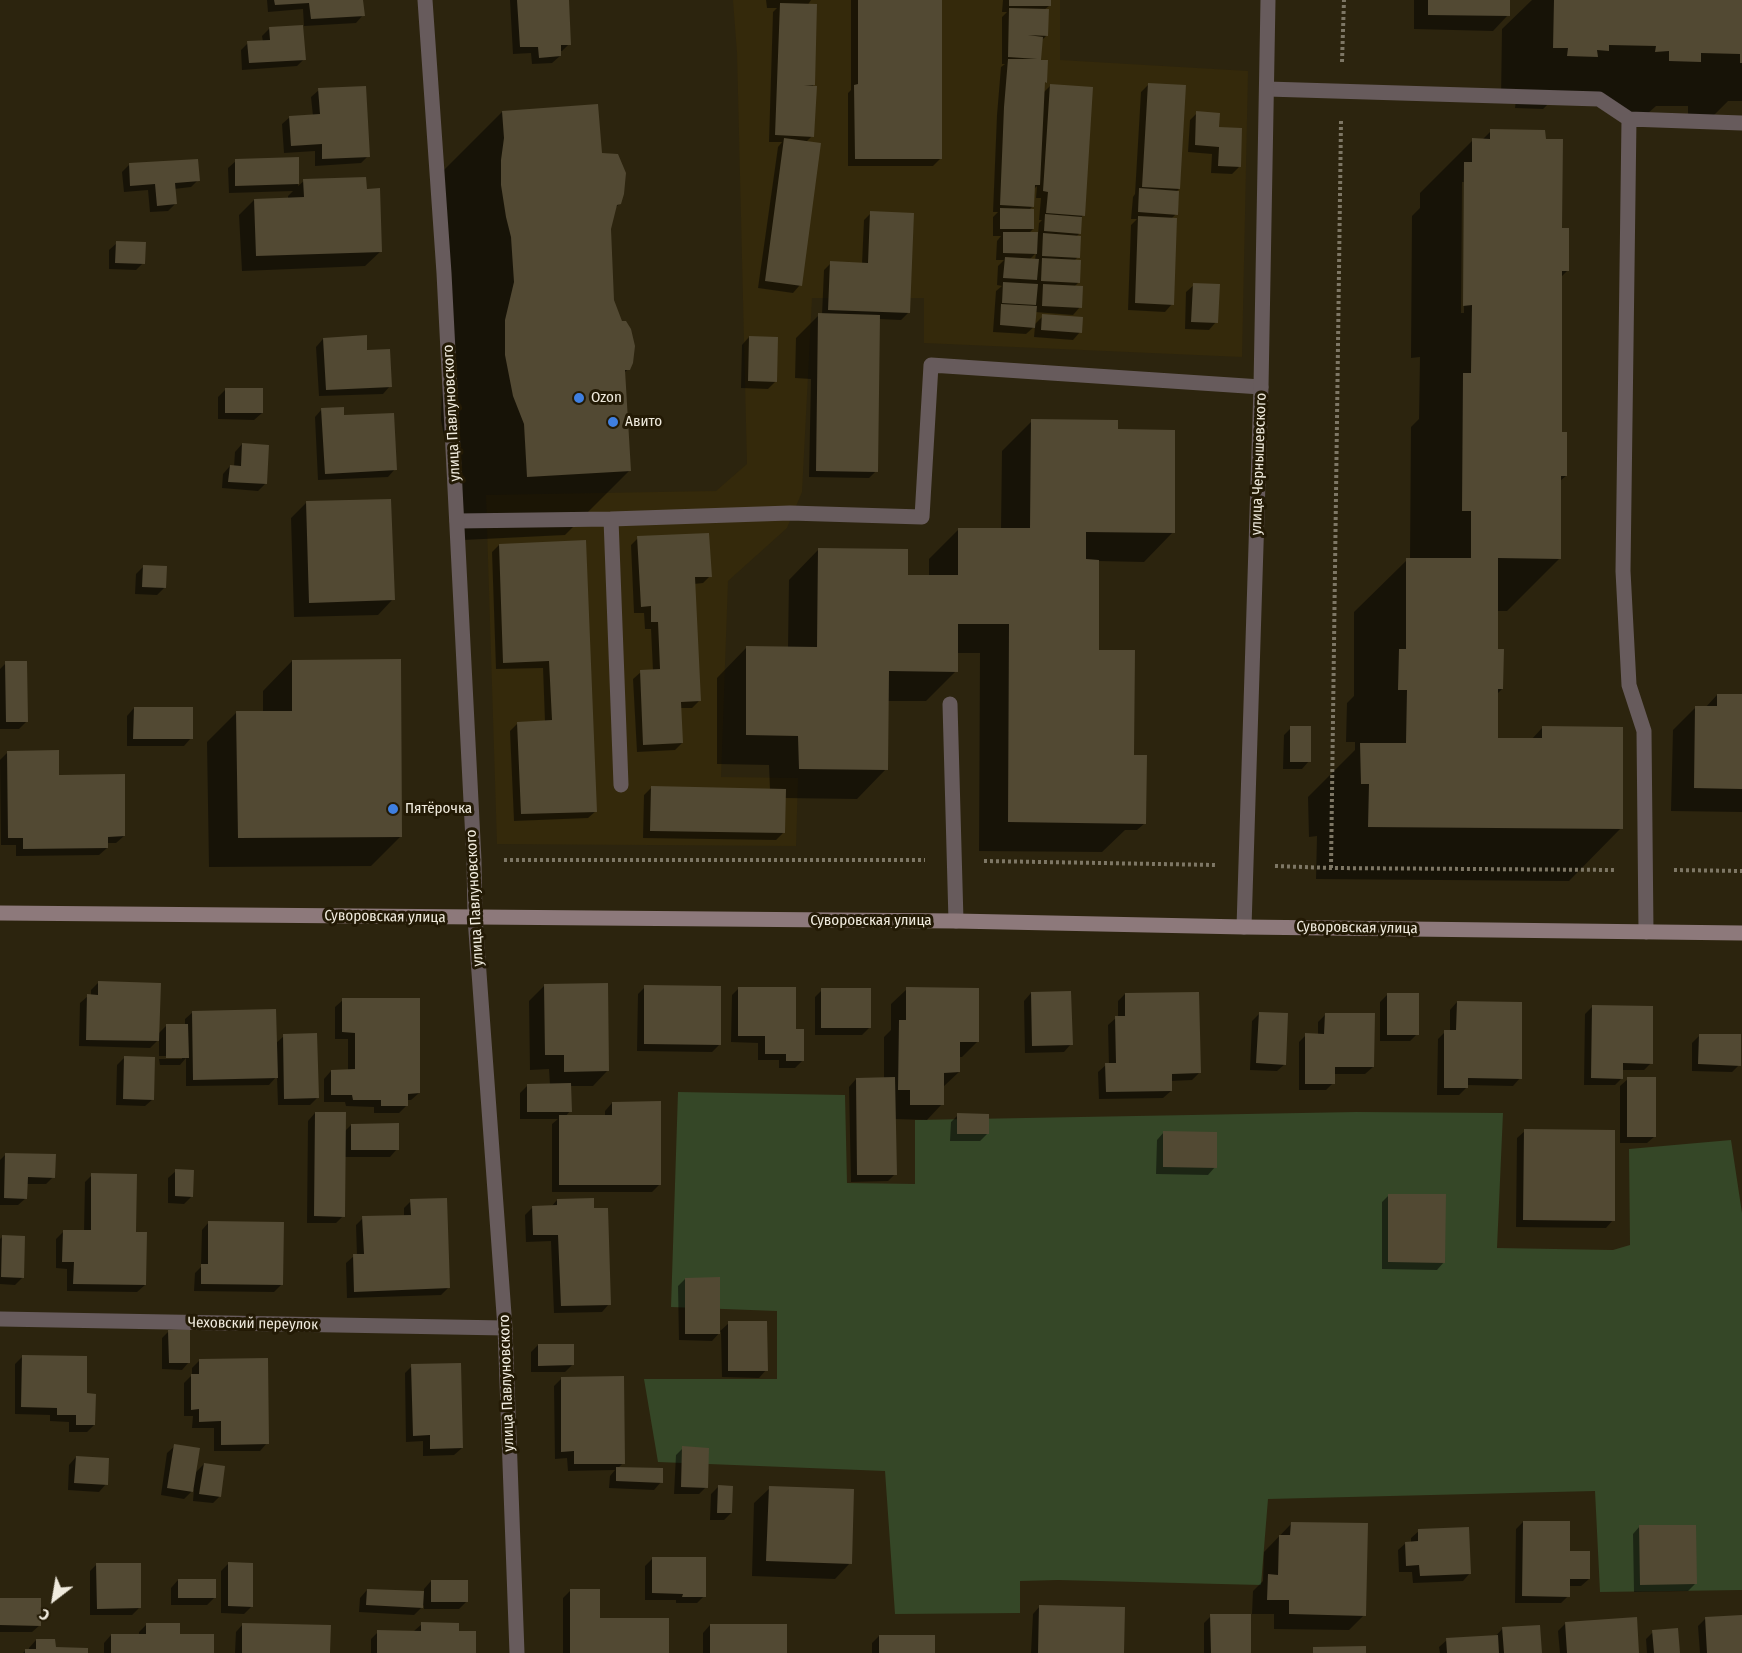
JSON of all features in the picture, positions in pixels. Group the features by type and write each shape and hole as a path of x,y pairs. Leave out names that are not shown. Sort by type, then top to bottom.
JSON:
{"street":[{"name":"улица Павлуновского","path":"425,0 444,273 475,918 505,1328 518,1653"},
{"name":"улица Чернышевского","path":"1244,927 1261,387 1268,0"},
{"path":"1267,89 1599,99 1629,119 1742,123"},
{"path":"1629,119 1623,571 1629,685 1644,730 1646,932"},
{"path":"457,521 790,513 922,517 931,365 1261,387"},
{"path":"611,519 621,785"},
{"path":"950,704 956,921"},
{"name":"Суворовская улица","path":"0,912 956,921 1742,933"},
{"name":"Чеховский переулок","path":"0,1319 505,1328"}],"path":[{"path":"1331,868 1344,0"},
{"path":"474,860 955,860 1331,868 1742,871"}],"shaded area":[{"path":"733,0 1060,0 1060,60 1248,71 1242,357 924,343 924,298 812,298 802,492 787,528 728,581 721,777 798,778 796,846 497,844 486,495 716,491 747,464 737,52"}],"green space":[{"path":"678,1092 845,1095 847,1183 915,1184 915,1120 1356,1112 1503,1113 1497,1248 1613,1250 1630,1245 1629,1149 1731,1140 1742,1213 1742,1590 1600,1592 1595,1491 1268,1499 1261,1585 1020,1581 1020,1613 895,1614 885,1471 658,1462 644,1379 777,1379 777,1311 671,1307"}],"building":[{"path":"274,0 363,0 365,16 311,19 309,3 275,5"},
{"path":"517,0 569,0 571,45 561,45 561,56 539,58 538,47 520,47"},
{"path":"858,0 942,0 942,159 855,159 854,85 858,84"},
{"path":"1009,0 1051,0 1051,6 1009,6"},
{"path":"1428,0 1510,0 1510,16 1428,15"},
{"path":"1554,0 1742,0 1742,63 1740,63 1740,54 1701,53 1701,62 1669,61 1669,51 1655,52 1656,46 1609,45 1609,51 1597,50 1598,57 1567,56 1568,48 1553,48"},
{"path":"780,3 817,4 815,85 804,85 817,86 814,137 775,135"},
{"path":"1009,8 1049,9 1048,36 1028,35 1043,37 1041,60 1048,60 1040,185 1035,185 1034,207 1000,205 1008,59 1037,59 1008,57"},
{"path":"303,25 306,60 249,63 247,41 270,40 269,27"},
{"path":"1148,83 1186,85 1180,189 1142,187"},
{"path":"1050,84 1093,87 1085,216 1046,213 1048,192 1043,191"},
{"path":"366,86 370,157 322,159 322,144 291,146 289,116 320,114 318,88"},
{"path":"598,104 602,153 618,154 626,173 624,194 621,204 617,205 611,229 614,300 622,321 626,321 631,329 635,346 633,363 630,370 625,370 631,471 527,477 524,424 513,396 505,355 505,320 514,282 511,237 501,185 504,138 502,111"},
{"path":"1196,111 1220,113 1219,127 1242,128 1241,167 1218,166 1219,147 1195,145"},
{"path":"1490,129 1545,130 1546,139 1563,139 1562,228 1569,228 1569,271 1562,271 1562,432 1567,432 1567,476 1561,476 1561,559 1498,558 1498,649 1504,649 1503,689 1498,689 1498,738 1542,738 1542,726 1623,727 1623,829 1368,827 1369,784 1361,784 1360,743 1406,743 1407,690 1398,690 1399,649 1406,649 1406,558 1471,558 1471,511 1462,511 1463,373 1471,373 1472,305 1463,306 1464,162 1472,162 1472,138 1490,139"},
{"path":"784,138 821,143 802,286 765,281"},
{"path":"299,157 299,184 235,186 235,159"},
{"path":"198,159 200,181 175,183 177,204 157,206 155,184 130,186 129,163"},
{"path":"366,177 367,189 380,188 382,252 256,256 254,199 304,197 303,179"},
{"path":"1139,188 1179,191 1178,215 1138,212"},
{"path":"1000,208 1034,209 1034,229 1000,229"},
{"path":"870,211 914,213 910,313 828,310 830,261 868,263"},
{"path":"1045,214 1082,217 1081,234 1044,231"},
{"path":"1138,216 1177,218 1174,305 1135,303"},
{"path":"1003,232 1038,232 1037,254 1003,253"},
{"path":"1043,233 1081,236 1080,258 1042,256"},
{"path":"116,241 146,242 145,264 115,263"},
{"path":"1005,257 1039,259 1037,280 1003,278"},
{"path":"1042,258 1081,260 1080,283 1041,281"},
{"path":"1003,282 1038,284 1036,305 1002,303"},
{"path":"1193,283 1220,284 1218,323 1191,322"},
{"path":"1043,284 1083,286 1082,308 1042,306"},
{"path":"1001,304 1037,306 1035,328 1000,325"},
{"path":"818,313 880,315 878,472 816,471"},
{"path":"1042,314 1083,317 1082,333 1041,330"},
{"path":"367,335 367,350 390,349 392,387 326,390 323,338"},
{"path":"749,336 778,337 777,382 748,381"},
{"path":"225,388 263,388 263,413 225,413"},
{"path":"344,407 344,415 394,413 397,470 325,474 321,408"},
{"path":"1031,419 1118,420 1118,429 1175,430 1175,533 1086,532 1086,559 1099,560 1099,650 1135,650 1134,755 1147,755 1146,824 1008,822 1009,624 958,624 958,672 889,671 888,770 799,769 798,736 746,735 746,646 817,647 818,548 908,549 908,575 958,575 958,528 1030,528"},
{"path":"242,443 269,445 267,484 228,482 230,465 241,466"},
{"path":"391,499 395,600 309,603 306,501"},
{"path":"709,533 712,577 695,577 701,701 681,702 683,743 643,745 640,670 660,669 658,622 651,622 651,606 641,607 637,536"},
{"path":"586,540 597,812 521,814 517,722 552,720 549,661 503,663 499,544"},
{"path":"143,565 167,566 166,588 142,587"},
{"path":"401,659 402,837 238,838 236,711 292,711 292,660"},
{"path":"5,661 27,661 28,722 6,722"},
{"path":"1717,694 1742,694 1742,789 1694,788 1695,706 1717,706"},
{"path":"134,707 193,707 193,739 133,739"},
{"path":"1290,726 1311,726 1311,762 1290,762"},
{"path":"59,750 59,775 125,774 125,836 108,837 108,848 23,849 23,838 8,838 7,751"},
{"path":"651,786 786,789 785,833 650,831"},
{"path":"98,981 161,983 159,1041 86,1040 87,994 98,995"},
{"path":"608,983 609,1071 564,1072 564,1055 545,1055 544,984"},
{"path":"644,985 721,986 721,1045 644,1044"},
{"path":"738,987 796,987 796,1029 804,1029 804,1061 786,1061 786,1054 765,1054 765,1036 738,1036"},
{"path":"906,987 979,988 979,1042 960,1042 960,1072 944,1073 944,1105 910,1105 910,1090 898,1090 899,1020 906,1020"},
{"path":"821,988 871,988 871,1028 821,1028"},
{"path":"1071,991 1073,1045 1032,1046 1031,992"},
{"path":"1199,992 1201,1073 1172,1074 1172,1091 1106,1092 1105,1063 1116,1063 1115,1016 1125,1016 1125,993"},
{"path":"1387,993 1419,993 1419,1035 1387,1035"},
{"path":"342,998 420,998 420,1093 408,1094 408,1106 381,1106 381,1100 353,1100 352,1095 331,1095 331,1070 355,1069 355,1033 342,1032"},
{"path":"1457,1001 1522,1002 1522,1079 1468,1078 1468,1088 1444,1088 1444,1030 1456,1030"},
{"path":"1592,1005 1653,1006 1653,1064 1623,1063 1623,1079 1591,1078"},
{"path":"276,1009 278,1078 193,1080 192,1011"},
{"path":"1259,1012 1288,1013 1286,1065 1256,1063"},
{"path":"1325,1013 1375,1013 1374,1067 1335,1067 1335,1084 1305,1084 1305,1033 1324,1034"},
{"path":"166,1024 188,1024 189,1058 166,1058"},
{"path":"317,1033 319,1098 284,1099 283,1034"},
{"path":"1699,1034 1741,1034 1741,1066 1698,1064"},
{"path":"124,1056 155,1057 154,1100 123,1099"},
{"path":"895,1077 897,1175 857,1175 856,1078"},
{"path":"1627,1077 1656,1077 1656,1137 1627,1137"},
{"path":"571,1083 572,1112 527,1112 527,1084"},
{"path":"661,1101 661,1185 559,1185 559,1115 612,1115 612,1102"},
{"path":"315,1112 346,1112 345,1217 314,1216"},
{"path":"957,1113 989,1114 989,1134 957,1134"},
{"path":"399,1123 399,1150 351,1150 351,1124"},
{"path":"1524,1129 1615,1130 1615,1221 1523,1220"},
{"path":"1163,1131 1217,1132 1217,1168 1163,1167"},
{"path":"5,1153 56,1154 55,1178 28,1177 27,1199 4,1198"},
{"path":"175,1169 194,1170 193,1197 175,1196"},
{"path":"91,1173 137,1174 136,1232 147,1232 146,1285 73,1284 74,1262 62,1262 63,1230 91,1230"},
{"path":"1388,1194 1446,1194 1445,1263 1388,1262"},
{"path":"447,1198 450,1288 354,1292 353,1254 364,1254 362,1216 411,1215 410,1199"},
{"path":"594,1198 594,1208 608,1208 611,1305 561,1306 558,1235 533,1235 532,1206 557,1205 557,1199"},
{"path":"208,1221 284,1222 283,1285 201,1284 201,1264 208,1264"},
{"path":"2,1235 25,1236 24,1278 1,1277"},
{"path":"720,1277 720,1334 685,1334 685,1278"},
{"path":"728,1321 767,1321 768,1371 728,1371"},
{"path":"190,1329 190,1363 169,1363 168,1330"},
{"path":"538,1344 574,1344 574,1365 538,1366"},
{"path":"22,1355 87,1356 87,1393 96,1394 95,1425 76,1425 76,1415 57,1415 57,1408 21,1407"},
{"path":"268,1358 269,1444 221,1445 221,1421 199,1422 199,1409 191,1410 191,1374 199,1374 199,1359"},
{"path":"461,1363 463,1448 430,1449 430,1435 413,1436 411,1364"},
{"path":"624,1376 625,1464 574,1464 574,1451 561,1452 561,1377"},
{"path":"174,1444 200,1448 193,1492 167,1488"},
{"path":"682,1446 709,1448 708,1488 681,1487"},
{"path":"76,1456 109,1458 108,1485 74,1483"},
{"path":"204,1463 225,1466 221,1497 199,1494"},
{"path":"616,1467 663,1468 663,1483 616,1481"},
{"path":"718,1485 733,1486 732,1513 717,1513"},
{"path":"769,1486 854,1489 852,1564 766,1561"},
{"path":"1523,1521 1570,1521 1570,1551 1590,1551 1590,1579 1570,1579 1570,1597 1522,1596"},
{"path":"1291,1522 1368,1523 1366,1616 1289,1614 1289,1600 1267,1600 1268,1574 1278,1575 1279,1535 1290,1535"},
{"path":"1639,1525 1696,1525 1697,1584 1640,1585"},
{"path":"1469,1527 1471,1574 1420,1576 1419,1565 1406,1566 1405,1542 1418,1541 1418,1529"},
{"path":"652,1557 706,1557 706,1597 652,1593"},
{"path":"228,1562 253,1563 253,1607 228,1606"},
{"path":"96,1563 141,1563 141,1608 97,1609"},
{"path":"178,1579 216,1579 216,1598 178,1598"},
{"path":"431,1580 468,1580 468,1602 431,1602"},
{"path":"367,1589 424,1591 423,1608 366,1605"},
{"path":"570,1589 600,1589 600,1618 669,1618 669,1653 570,1653"},
{"path":"0,1598 41,1598 41,1626 0,1625"},
{"path":"1039,1605 1125,1607 1124,1653 1038,1653"},
{"path":"1210,1614 1251,1614 1251,1653 1211,1653"},
{"path":"1742,1615 1742,1653 1707,1653 1705,1617"},
{"path":"1637,1617 1639,1653 1567,1653 1565,1622"},
{"path":"421,1622 459,1623 459,1631 476,1631 476,1653 377,1653 377,1630 421,1631"},
{"path":"146,1623 180,1623 180,1634 214,1634 214,1653 111,1653 111,1634 146,1634"},
{"path":"242,1623 331,1625 330,1653 242,1653"},
{"path":"710,1624 787,1624 787,1653 710,1653"},
{"path":"1540,1625 1542,1653 1504,1653 1502,1627"},
{"path":"1678,1628 1680,1653 1654,1653 1652,1630"},
{"path":"879,1635 935,1635 935,1653 879,1653"},
{"path":"1498,1635 1499,1653 1447,1653 1446,1638"},
{"path":"36,1639 55,1639 56,1647 88,1648 88,1653 25,1653 25,1649 36,1649"},
{"path":"1366,1646 1366,1653 1313,1653 1313,1647"}],"place":[{"name":"Ozon","path":"579,398"},
{"name":"Авито","path":"613,422"},
{"name":"Пятёрочка","path":"393,809"}]}
